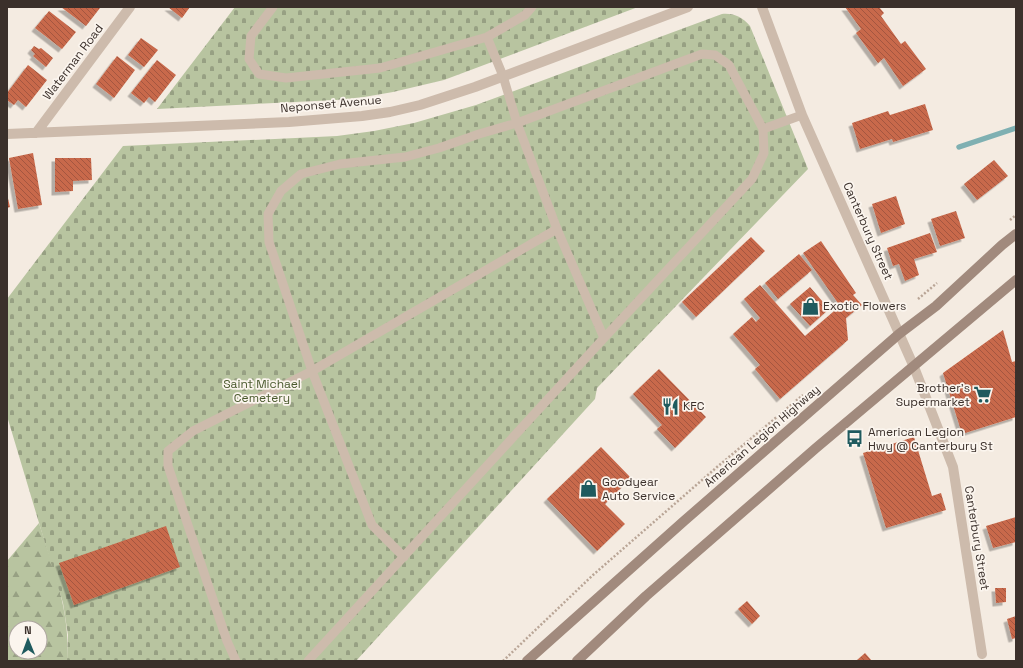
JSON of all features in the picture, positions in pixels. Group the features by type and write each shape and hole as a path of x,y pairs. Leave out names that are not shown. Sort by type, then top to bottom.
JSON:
{"main road":[{"name":"American Legion Highway","path":"527,661 684,521 899,334 936,306 1016,234"},
{"path":"577,661 646,596 816,448 1016,280"}],"street":[{"name":"Waterman Road","path":"36,132 130,7"},
{"name":"Neponset Avenue","path":"7,134 289,122 362,116 420,105 503,76 688,7"},
{"name":"Canterbury Street","path":"762,7 802,115 914,367 953,467 982,654"}],"lane":[{"path":"273,7 251,36 249,59 258,74 286,78 380,68 487,37 525,15 532,7"},
{"path":"487,37 503,76 517,122 557,229 604,338"},
{"path":"308,661 404,557 604,338 752,179 764,153 763,129 729,65 715,55 702,54 517,122 438,148 405,157 340,164 301,174 281,190 268,214 268,242 312,371 372,525 404,557"},
{"path":"763,129 802,115"},
{"path":"236,661 227,641 168,466 168,451 193,431 312,371 557,229"}],"green space":[{"path":"235,7 638,7 444,80 393,92 336,100 157,109"},
{"name":"Saint Michael Cemetery","path":"722,14 738,16 750,26 808,169 597,388 595,399 356,661 67,661 68,635 63,603 7,416 7,299 123,146 337,136 374,131 414,123 476,105"},
{"path":"39,523 64,608 68,643 67,661 7,661 7,561"}],"building":[{"path":"61,7 98,7 100,8 86,26"},
{"path":"168,7 190,7 182,18"},
{"path":"845,7 879,7 884,13 881,16 901,44 905,41 926,69 903,86 884,58 878,63 856,33 861,29"},
{"path":"49,11 76,32 62,49 35,28"},
{"path":"141,38 158,50 144,67 128,55"},
{"path":"34,46 39,49 41,48 53,58 46,67 33,56 35,54 31,50"},
{"path":"117,56 135,70 114,98 96,84"},
{"path":"157,60 176,75 155,102 149,97 144,103 131,93"},
{"path":"28,65 47,80 26,107 18,100 14,105 7,100 7,93"},
{"path":"925,104 933,130 893,142 892,139 860,149 852,123 888,111 890,115"},
{"path":"33,153 42,205 18,209 9,158"},
{"path":"55,158 91,158 92,180 73,181 73,191 55,192"},
{"path":"994,160 1008,176 977,200 964,184"},
{"path":"7,194 10,207 7,208"},
{"path":"896,196 905,224 881,233 872,204"},
{"path":"956,211 965,238 940,246 931,219"},
{"path":"930,233 937,252 914,259 919,275 905,281 899,264 893,266 887,248"},
{"path":"751,237 765,251 696,317 682,302"},
{"path":"821,241 856,293 853,295 862,305 846,318 848,340 780,399 755,369 760,365 733,334 752,317 756,322 760,318 744,299 760,285 805,336 840,306 803,253"},
{"path":"799,254 812,270 778,299 765,283"},
{"name":"Exotic Flowers","path":"810,287 829,309 810,326 790,304"},
{"name":"Brother’s Supermarket","path":"1003,330 1012,362 1016,361 1016,417 962,434 943,373"},
{"name":"KFC","path":"659,369 706,417 675,448 657,429 662,425 633,394"},
{"path":"914,437 932,496 941,493 946,510 886,528 863,453"},
{"name":"Goodyear Auto Service","path":"601,447 631,478 605,504 625,524 597,551 547,499"},
{"path":"1016,517 1016,542 993,548 986,526"},
{"path":"166,526 180,567 74,605 59,563"},
{"path":"995,588 1006,588 1006,602 996,603"},
{"path":"747,601 760,616 752,624 738,609"},
{"path":"1016,616 1016,638 1012,639 1007,619"},
{"path":"865,653 872,661 856,661"}],"waterway":[{"path":"959,147 1016,128"}],"place":[{"name":"Exotic Flowers","path":"810,306"},
{"name":"Brother’s Supermarket","path":"983,395"},
{"name":"KFC","path":"670,406"},
{"name":"American Legion Hwy @ Canterbury St","path":"855,439"},
{"name":"Goodyear Auto Service","path":"589,489"}]}
